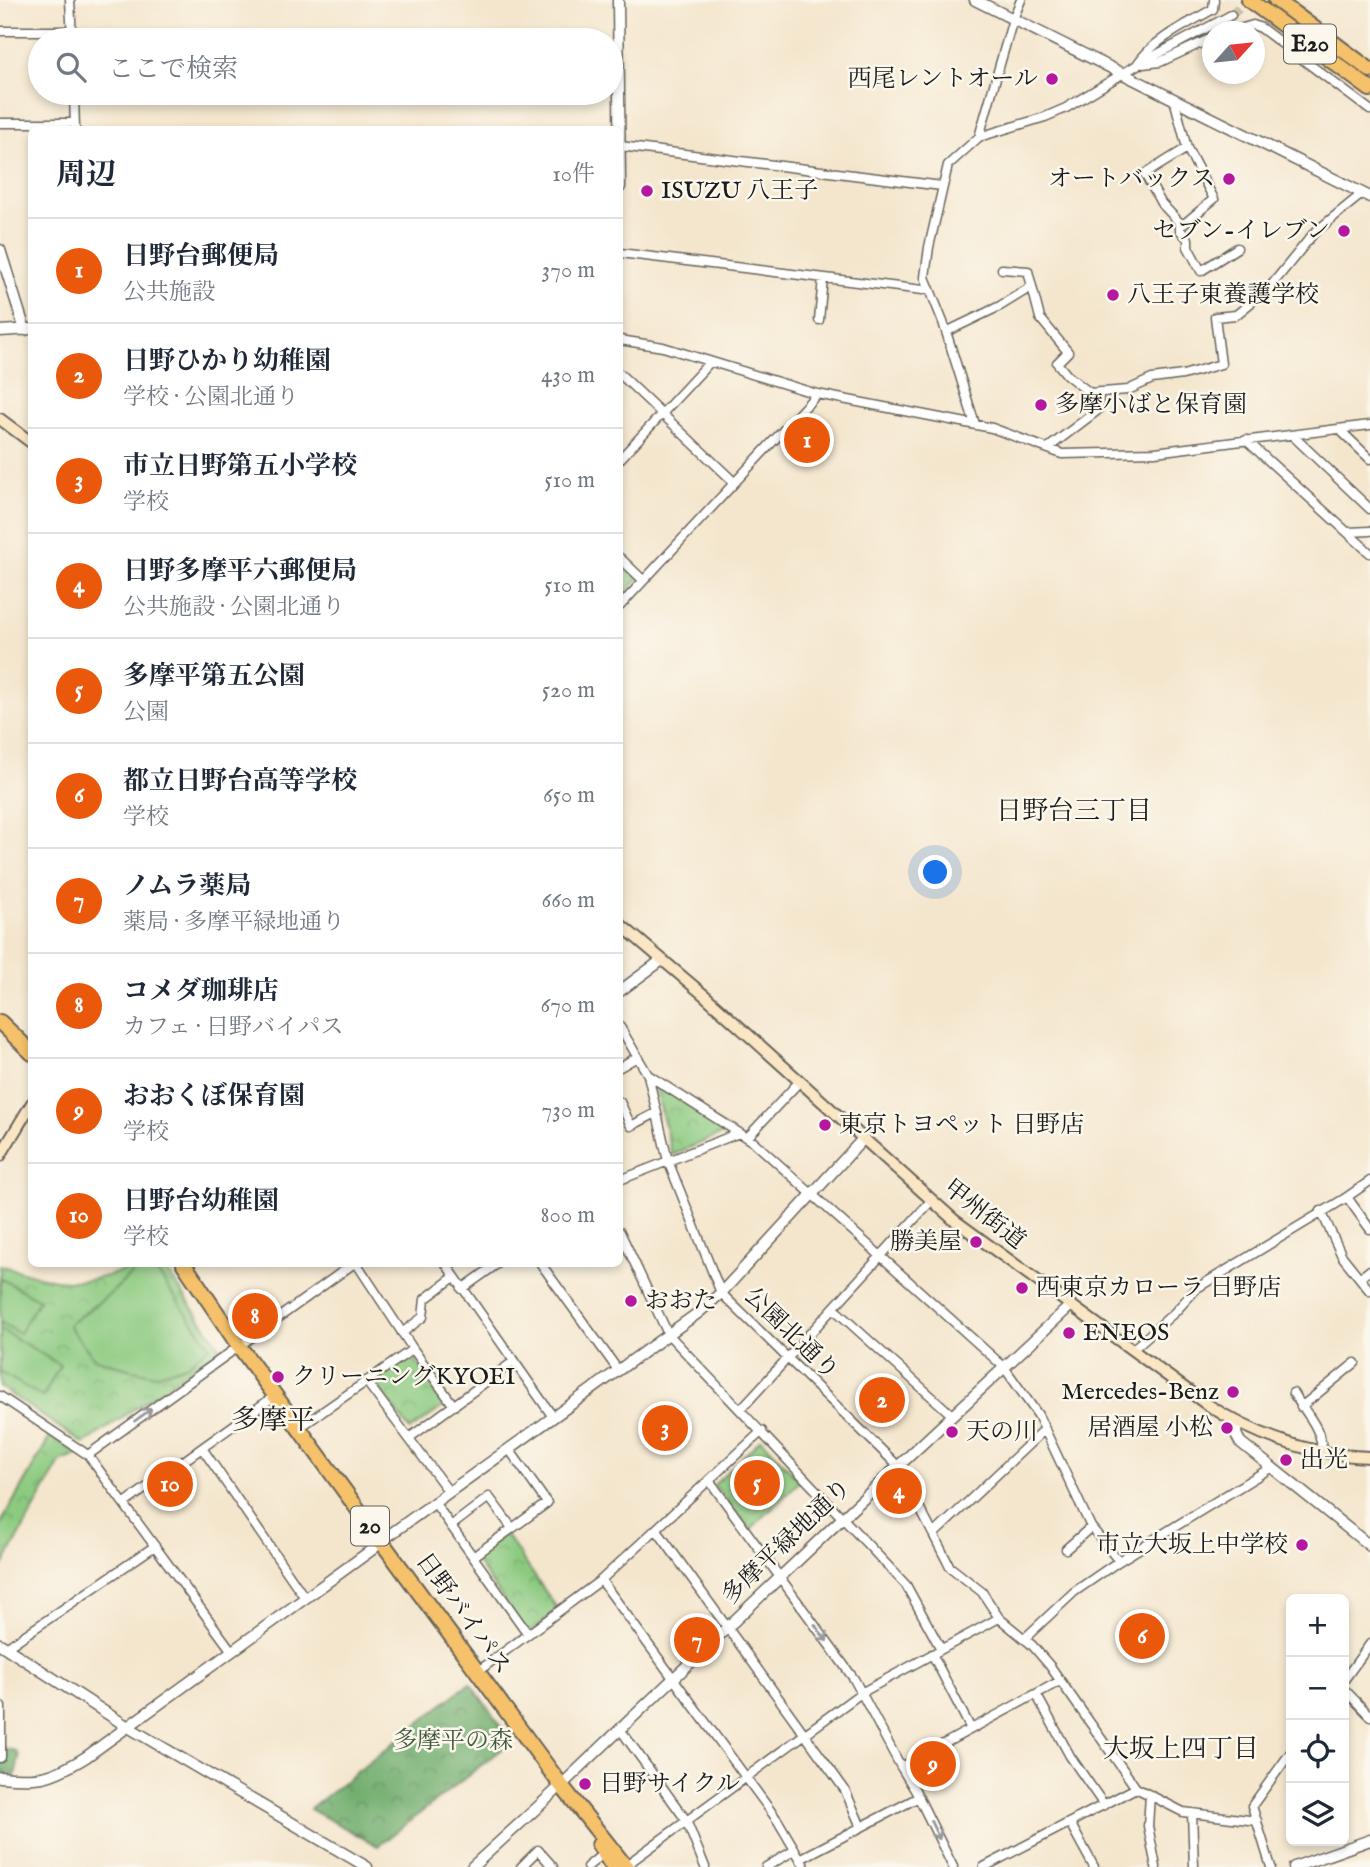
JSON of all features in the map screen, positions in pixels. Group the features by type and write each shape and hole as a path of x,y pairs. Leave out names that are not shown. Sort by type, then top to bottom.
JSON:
{"highway":[{"path":"1235,0 1301,37"},
{"name":"E20","path":"1249,0 1370,89"},
{"name":"E20","path":"1276,0 1370,70"},
{"path":"0,1022 28,1049"},
{"name":"日野バイパス","path":"186,1267 239,1346 380,1541 621,1867"},
{"name":"日野バイパス","path":"561,1785 604,1853 621,1867"}],"main road":[{"path":"0,419 28,440"},
{"name":"甲州街道","path":"623,927 931,1201 986,1246 1205,1404 1280,1441 1321,1452 1370,1457"},
{"path":"0,1156 28,1110"}],"street":[{"path":"70,0 72,28"},
{"path":"618,0 618,28"},
{"path":"975,0 1366,195 1314,233 1270,287 1236,315 1215,317 1222,364 1183,375 1153,379 1128,390 1090,393 1067,375 1057,363 1068,352 1040,318 1028,271 1002,269"},
{"path":"979,137 1021,0"},
{"path":"1137,65 1144,54 1164,39 1213,9 1214,0"},
{"path":"975,424 946,332 928,288 925,272 948,165 979,137 1045,117 1231,15"},
{"path":"1265,31 1370,110"},
{"path":"0,32 28,34"},
{"path":"1137,65 1160,62 1202,43"},
{"path":"1174,99 1186,148 1214,199 1184,224 1180,223"},
{"path":"0,123 75,126 74,105"},
{"path":"619,105 620,126"},
{"path":"623,146 942,186"},
{"path":"1186,148 1145,174 1161,203 1180,223 1180,230 1188,239 1188,247 1201,271 1237,248"},
{"path":"0,250 28,330 0,331"},
{"path":"623,253 923,290 928,288"},
{"path":"818,320 823,278"},
{"path":"946,332 1000,306 1031,287"},
{"path":"623,340 663,347 817,394 975,424 1062,454 1155,452 1370,425"},
{"path":"623,456 710,362"},
{"path":"623,377 734,482"},
{"path":"1048,448 1098,410 1099,392"},
{"path":"623,603 817,394"},
{"path":"1339,429 1370,459"},
{"path":"1292,435 1370,509"},
{"path":"1246,440 1370,553"},
{"path":"1348,532 1370,531"},
{"path":"623,561 643,580"},
{"path":"623,989 662,960"},
{"name":"公園北通り","path":"623,1032 648,1075 668,1161 722,1293 898,1466 950,1567 982,1592 999,1618 1050,1666 1136,1788 1183,1812 1257,1821"},
{"path":"623,1065 637,1057"},
{"path":"648,1075 743,1135 1004,1367 1038,1415 1091,1527 1119,1562"},
{"path":"623,1179 743,1135 799,1082"},
{"path":"623,1109 631,1126 656,1112"},
{"path":"0,1777 30,1780 52,1776 86,1757 380,1541 698,1314 722,1293 863,1139"},
{"path":"1132,1350 1175,1312 1197,1288 1370,1181"},
{"path":"1347,1197 1370,1229"},
{"path":"741,1409 931,1201"},
{"path":"1321,1211 1342,1256 1370,1291"},
{"path":"623,1238 668,1334 906,1585 941,1649"},
{"path":"88,1455 351,1267"},
{"path":"357,1267 454,1406"},
{"path":"448,1267 554,1417"},
{"path":"462,1289 493,1267"},
{"path":"543,1267 618,1370"},
{"path":"1360,1278 1370,1270"},
{"path":"402,1333 423,1317 425,1299 454,1277"},
{"name":"多摩平緑地通り","path":"472,1867 1070,1306"},
{"path":"833,1308 952,1415"},
{"path":"299,1427 412,1349"},
{"path":"409,1438 513,1362"},
{"path":"1301,1407 1355,1363"},
{"path":"366,1381 449,1492"},
{"path":"1293,1393 1318,1432 1321,1452"},
{"path":"125,1503 276,1395"},
{"path":"0,1396 88,1455 231,1650"},
{"path":"1237,1422 1236,1434 1240,1442 1370,1546"},
{"path":"934,1534 1045,1429"},
{"path":"477,1672 601,1580 762,1432"},
{"path":"202,1448 305,1598"},
{"path":"473,1557 547,1503 509,1449"},
{"path":"1024,1639 1074,1592 1272,1467"},
{"path":"709,1480 854,1679 919,1797 953,1867"},
{"path":"451,1526 489,1497 512,1528"},
{"path":"434,1502 528,1634"},
{"path":"1066,1549 1091,1527"},
{"path":"656,1529 845,1790 861,1827"},
{"path":"155,1546 3,1646 128,1727 367,1867"},
{"path":"601,1580 778,1821 802,1863 861,1827 919,1797"},
{"path":"621,1867 861,1693 999,1618"},
{"path":"1349,1673 1370,1644"},
{"path":"932,1654 971,1730"},
{"path":"901,1767 1060,1681"},
{"path":"1036,1694 1070,1756 1104,1805"},
{"path":"1349,1694 1370,1716"},
{"path":"0,1707 0,1757"},
{"path":"620,1729 686,1820 705,1867"},
{"path":"1271,1867 1252,1806 1286,1759"},
{"path":"984,1867 1136,1788"},
{"path":"1150,1796 1149,1826 1156,1867"},
{"path":"1192,1813 1194,1867"},
{"path":"1070,1823 1094,1867"},
{"path":"1294,1867 1308,1865 1370,1840"},
{"path":"521,1867 538,1850 553,1867"},
{"path":"765,1867 795,1850"},
{"path":"587,1867 604,1853"}],"green space":[{"path":"623,561 640,577 623,596"},
{"path":"654,1081 729,1131 672,1155"},
{"path":"0,1265 39,1277 71,1281 133,1267 164,1267 221,1348 84,1444 0,1387"},
{"path":"138,1268 156,1271 210,1346 186,1365 156,1375 94,1358 68,1325 110,1294"},
{"path":"2,1279 39,1300 19,1333 0,1322"},
{"path":"0,1329 60,1365 43,1397 0,1372"},
{"path":"411,1354 447,1404 410,1430 373,1380"},
{"path":"50,1437 79,1454 60,1462 0,1571 0,1525"},
{"path":"761,1439 800,1481 750,1530 714,1485"},
{"path":"505,1534 559,1611 528,1634 473,1557"},
{"name":"多摩平の森","path":"470,1683 512,1741 378,1846 310,1809"},
{"path":"0,1747 16,1751 19,1757 15,1776 0,1772"}],"tunnel":[{"path":"1231,15 1247,0"}],"place":[{"name":"西尾レントオール","path":"1052,79"},
{"name":"オートバックス","path":"1229,179"},
{"name":"ISUZU 八王子","path":"647,191"},
{"name":"セブン-イレブン","path":"1344,231"},
{"name":"八王子東養護学校","path":"1113,295"},
{"name":"多摩小ばと保育園","path":"1041,405"},
{"name":"日野台郵便局","path":"807,440"},
{"name":"東京トヨペット 日野店","path":"825,1125"},
{"name":"勝美屋","path":"976,1242"},
{"name":"西東京カローラ 日野店","path":"1022,1288"},
{"name":"おおた","path":"631,1301"},
{"name":"コメダ珈琲店","path":"255,1316"},
{"name":"ENEOS","path":"1069,1333"},
{"name":"クリーニングKYOEI","path":"278,1377"},
{"name":"Mercedes-Benz","path":"1233,1392"},
{"name":"日野ひかり幼稚園","path":"882,1400"},
{"name":"市立日野第五小学校","path":"665,1428"},
{"name":"居酒屋 小松","path":"1227,1428"},
{"name":"天の川","path":"952,1432"},
{"name":"出光","path":"1286,1460"},
{"name":"多摩平第五公園","path":"757,1483"},
{"name":"日野台幼稚園","path":"170,1484"},
{"name":"日野多摩平六郵便局","path":"899,1491"},
{"name":"市立大坂上中学校","path":"1302,1545"},
{"name":"都立日野台高等学校","path":"1142,1636"},
{"name":"ノムラ薬局","path":"697,1640"},
{"name":"おおくぼ保育園","path":"933,1764"},
{"name":"日野サイクル","path":"585,1784"}],"district":[{"name":"日野台三丁目","path":"1074,811"},
{"name":"多摩平","path":"273,1421"},
{"name":"大坂上四丁目","path":"1181,1749"}]}
